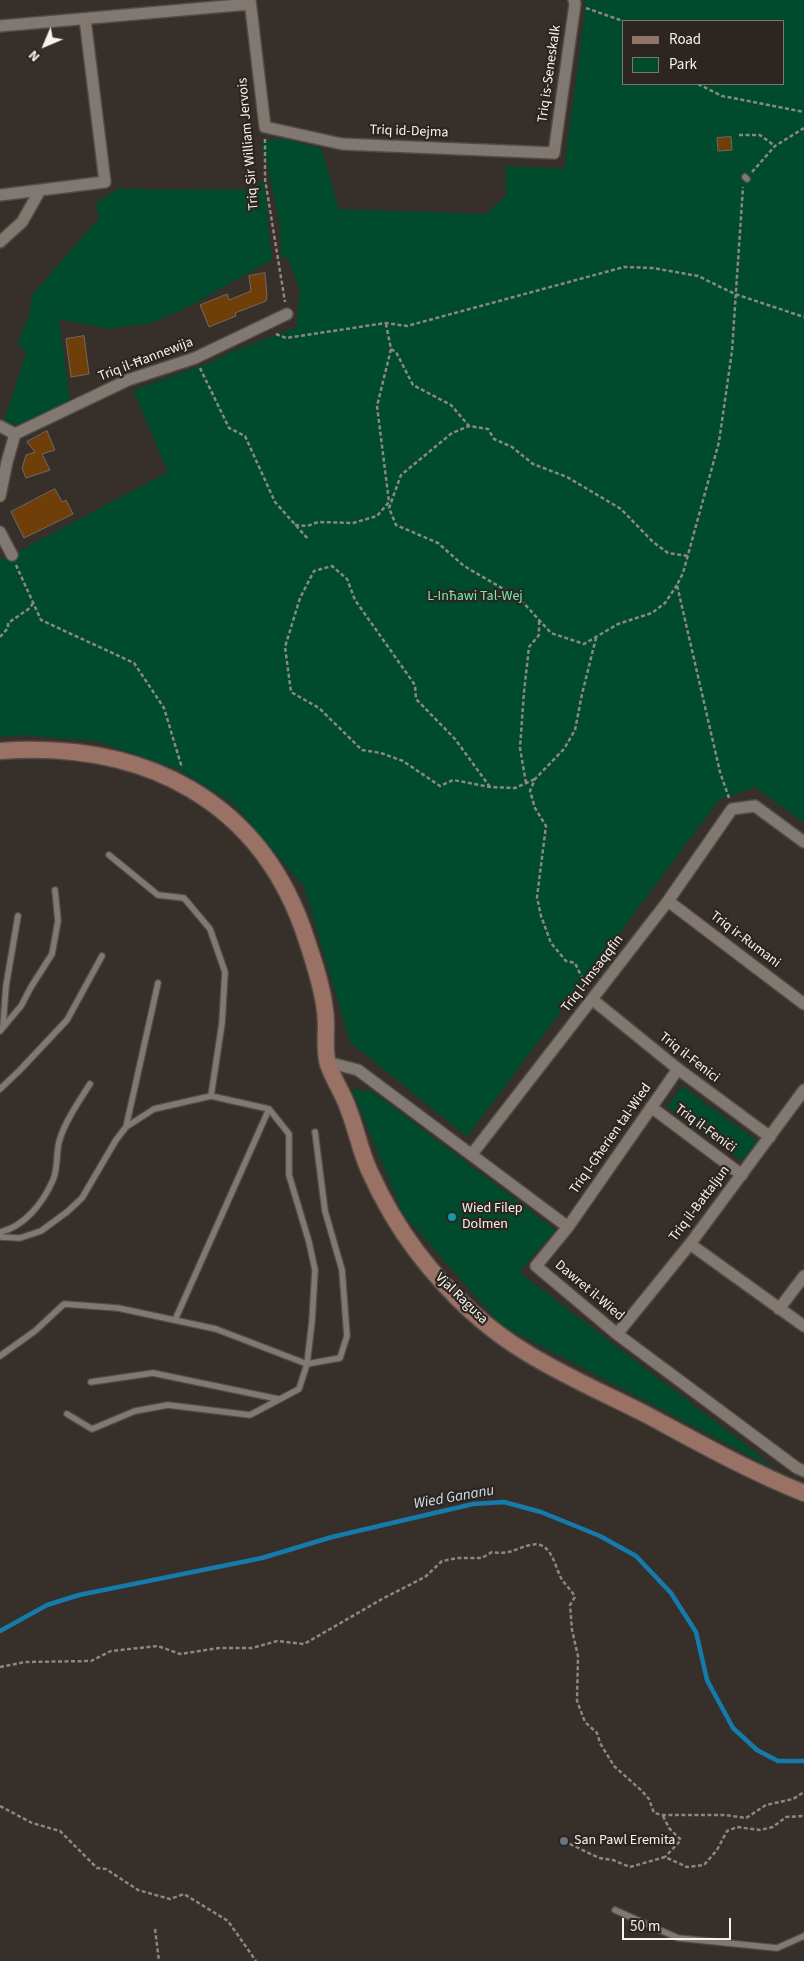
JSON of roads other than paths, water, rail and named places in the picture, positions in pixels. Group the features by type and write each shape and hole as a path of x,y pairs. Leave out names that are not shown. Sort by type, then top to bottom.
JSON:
{"main road":[{"name":"Vjal Ragusa","path":"0,751 28,749 83,753 124,762 187,786 214,803 236,822 260,849 280,877 297,910 325,1010 327,1062 348,1108 369,1169 385,1202 401,1229 438,1277 486,1324 541,1361 746,1466 804,1493"}],"street":[{"path":"0,26 250,2"},
{"name":"Triq Sir William Jervois","path":"250,2 265,127"},
{"name":"Triq is-Seneskalk","path":"554,153 575,2"},
{"path":"0,195 39,192 105,182 86,19"},
{"name":"Triq id-Dejma","path":"265,127 342,144 554,153"},
{"path":"0,242 22,222 39,192"},
{"name":"Triq il-Ħannewija","path":"15,434 128,380 195,358 287,314"},
{"path":"0,426 15,434 0,496"},
{"path":"0,532 12,555"},
{"name":"Triq l-Imsaqqfin","path":"472,1154 668,901 732,808 755,806 804,842"},
{"name":"Triq ir-Rumani","path":"668,901 804,1004"},
{"name":"Triq il-Fenici","path":"592,1000 678,1069 770,1137"},
{"path":"327,1062 358,1070 568,1227"},
{"name":"Triq l-Għerien tal-Wied","path":"568,1227 678,1069"},
{"name":"Triq il-Battaljun","path":"617,1334 690,1244 804,1090"},
{"name":"Triq il-Feniċi","path":"650,1107 742,1175"},
{"name":"Dawret il-Wied","path":"568,1227 536,1266 617,1334 802,1466"},
{"path":"690,1244 778,1310 804,1326"},
{"path":"778,1310 804,1276"}],"lane":[{"path":"109,855 158,895 184,898 210,929 224,972 222,1023 211,1096"},
{"path":"1,1028 21,1006 52,954 58,921 56,890"},
{"path":"1,1028 18,916"},
{"path":"0,1089 67,1020 102,956"},
{"path":"126,1127 158,983"},
{"path":"0,1232 13,1230 32,1214 53,1180 59,1141 90,1084"},
{"path":"0,1237 20,1238 34,1233 67,1212 82,1198 116,1140 126,1127 154,1109 211,1096 269,1109 289,1134 289,1175 309,1242 315,1270 307,1364 299,1389 250,1415 168,1405 135,1411 92,1429 67,1414"},
{"path":"175,1320 269,1109"},
{"path":"0,1356 35,1331 64,1304 118,1308 216,1329 307,1364 340,1358 347,1336 342,1270 325,1211 316,1132"},
{"path":"91,1382 153,1373 278,1399"},
{"path":"615,1910 678,1938 777,1948 804,1936"}],"waterway":[{"name":"Wied Gananu","path":"0,1631 47,1605 79,1595 262,1558 332,1537 473,1504 504,1502 541,1512 600,1536 636,1556 671,1593 696,1632 707,1680 733,1728 757,1750 778,1761 804,1761"}],"place":[{"name":"Wied Filep Dolmen","path":"452,1217"},
{"name":"San Pawl Eremita","path":"564,1841"}],"park label":[{"name":"L-Inħawi Tal-Wej","path":"475,597"}]}
